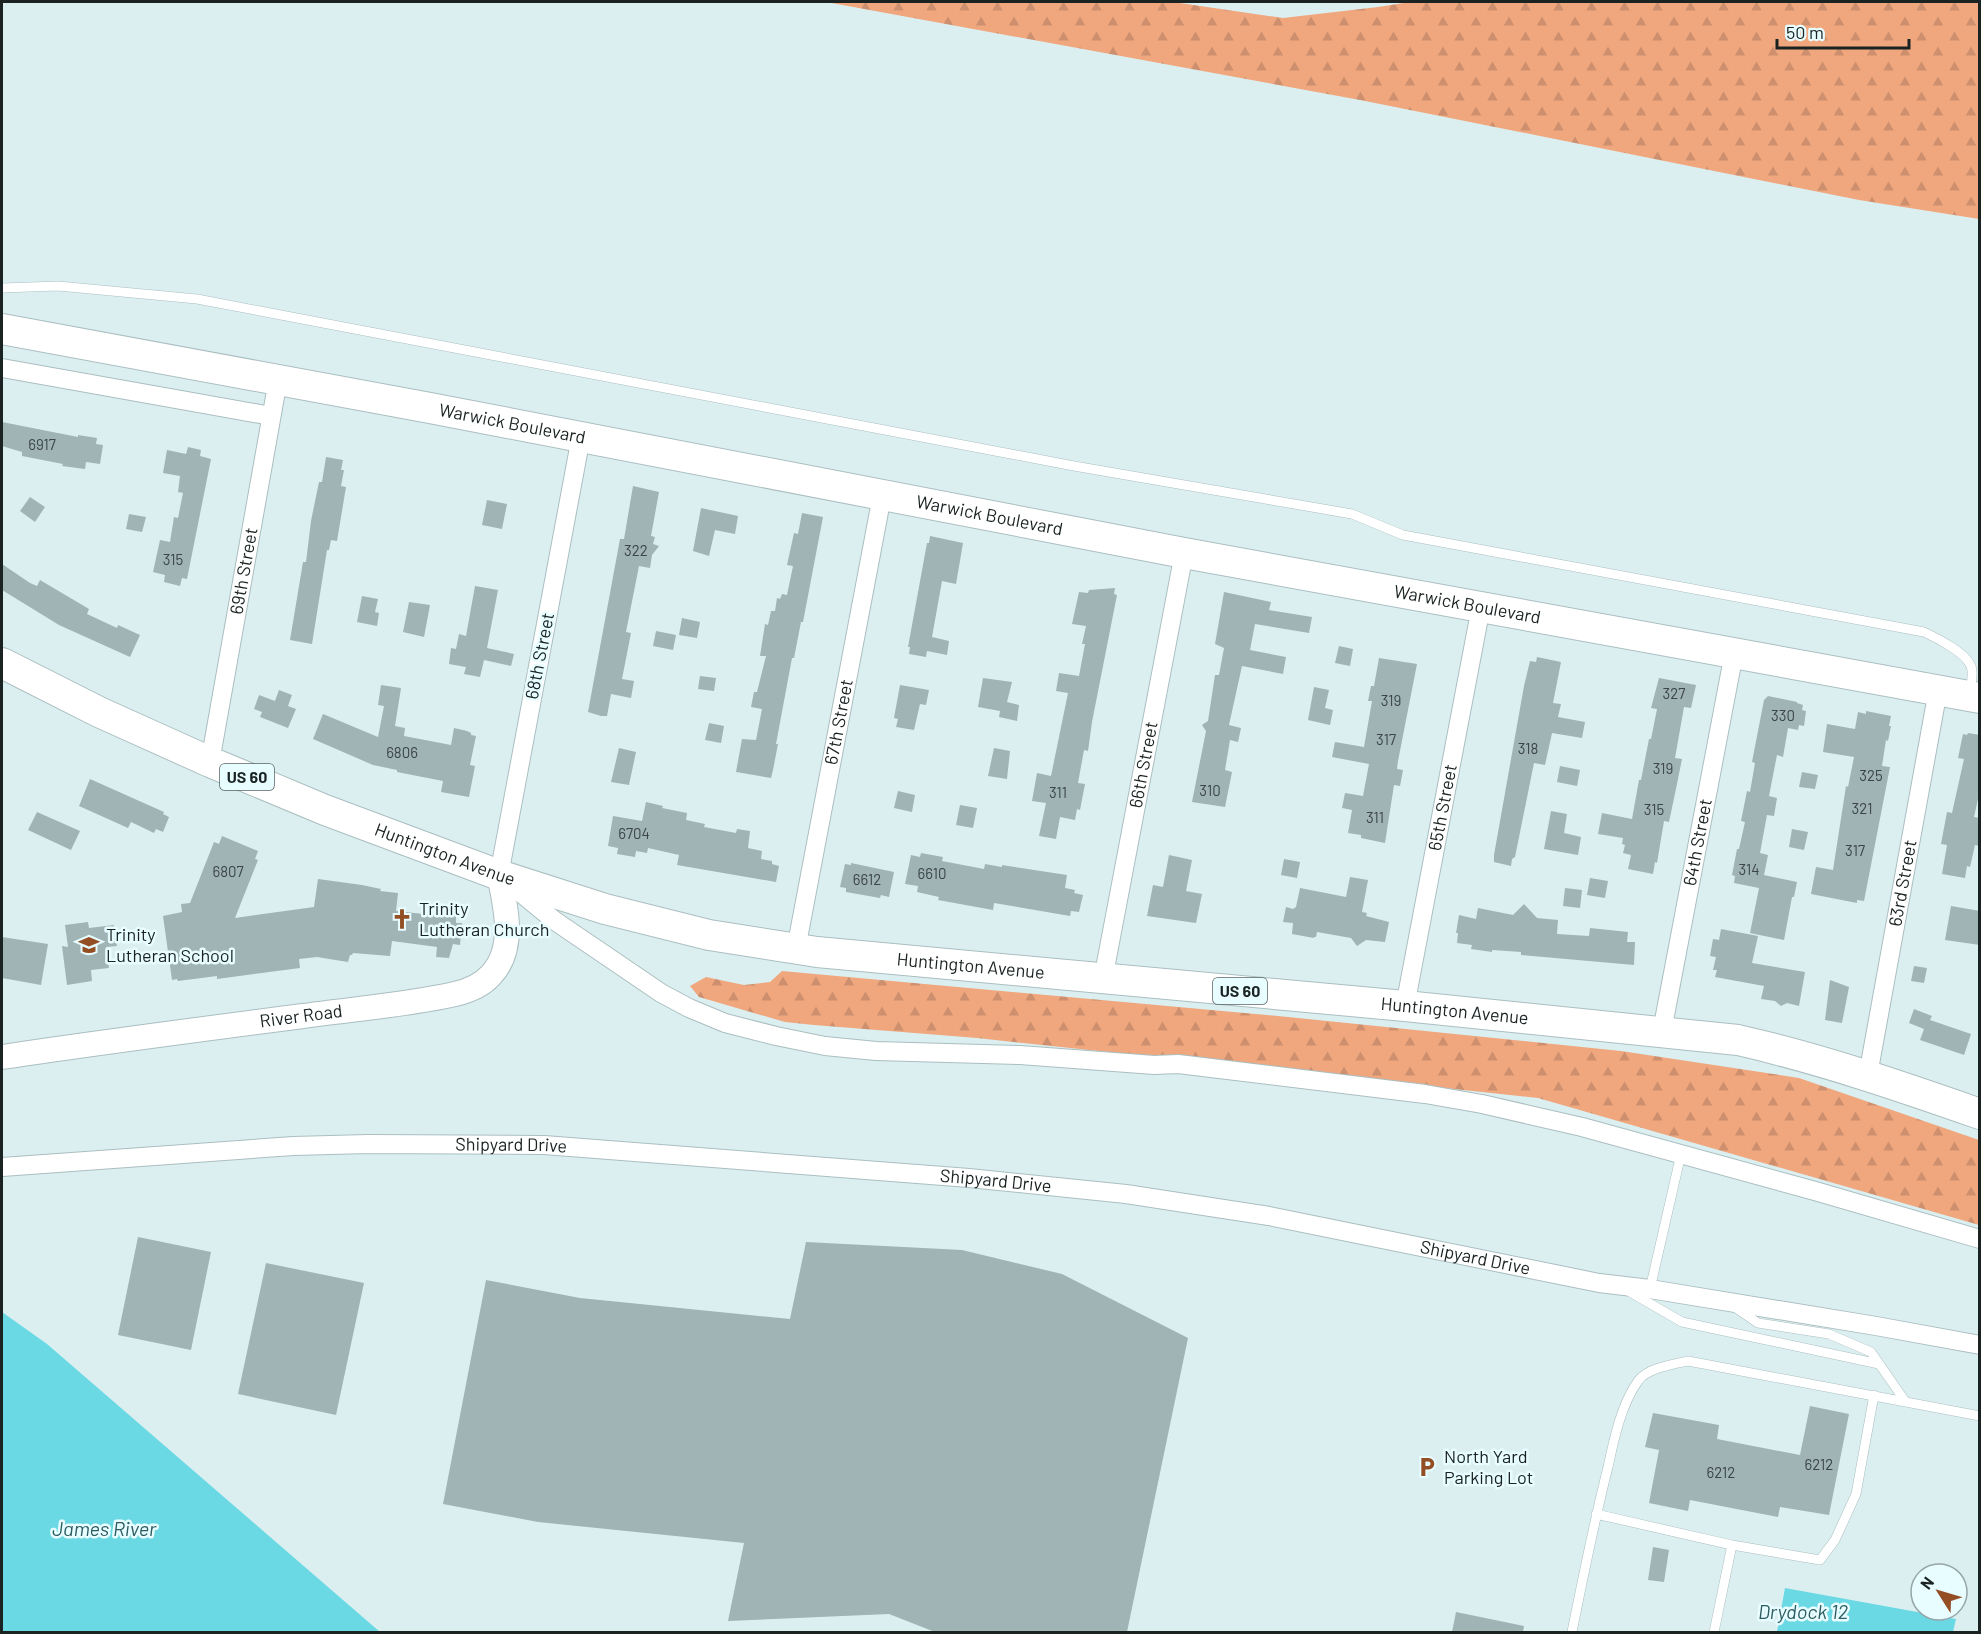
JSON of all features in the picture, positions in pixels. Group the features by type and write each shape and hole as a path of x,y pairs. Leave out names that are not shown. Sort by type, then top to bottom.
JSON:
{"main road":[{"name":"Warwick Boulevard","path":"2,329 1184,553 1974,697"},
{"name":"Huntington Avenue","path":"2,663 99,712 325,810 499,875 605,909 709,935 796,949 1405,1006 1738,1040 1868,1075 1980,1114"}],"street":[{"path":"2,368 271,416"},
{"name":"69th Street","path":"210,762 278,380"},
{"name":"68th Street","path":"499,875 581,437"},
{"name":"67th Street","path":"796,949 882,496"},
{"name":"66th Street","path":"1103,979 1184,553"},
{"name":"65th Street","path":"1405,1006 1482,607"},
{"name":"64th Street","path":"1662,1031 1734,653"},
{"name":"63rd Street","path":"1868,1075 1938,690"},
{"path":"499,875 555,921 661,993 725,1023 776,1036 825,1046 876,1051 1052,1057 1154,1065 1179,1064 1425,1094 1575,1125 1980,1239"},
{"name":"River Road","path":"7,1053 381,1005 468,990 490,976 498,966 503,954 507,925 499,875"},
{"name":"Shipyard Drive","path":"2,1167 293,1146 544,1145 960,1177 1126,1194 1260,1215 1551,1274 1980,1345"}],"lane":[{"path":"2,288 58,286 197,299 1054,462 1352,514 1406,535 1911,628 1934,637 1960,653 1971,665 1974,697"},
{"path":"1650,1289 1681,1154"},
{"path":"1619,1285 1682,1322 1879,1364"},
{"path":"1729,1303 1758,1323 1829,1334 1871,1352 1905,1401"},
{"path":"1572,1632 1614,1439 1626,1404 1639,1379 1662,1366 1688,1360 1980,1416"},
{"path":"1596,1514 1732,1545 1820,1560 1835,1540 1856,1494 1874,1395"},
{"path":"1714,1632 1732,1545"}],"green space":[{"path":"826,2 1173,2 1283,18 1410,2 1979,2 1979,219 1859,200 1360,100"},
{"path":"782,971 1288,1017 1621,1051 1799,1078 1979,1140 1979,1225 1538,1098 977,1038 785,1022 699,997 690,986 706,977 744,985 770,982"}],"water":[{"name":"James River","path":"2,1312 47,1344 380,1632 2,1632"},
{"name":"Drydock 12","path":"1785,1588 1909,1610 1909,1622 1955,1622 1953,1632 1777,1632"}],"building":[{"path":"2,422 78,437 78,435 97,438 96,444 103,445 100,464 86,462 85,469 22,456 22,452 2,446"},
{"path":"188,447 201,450 200,456 211,459 187,579 182,578 180,586 164,582 165,575 153,572 160,540 170,542 174,517 178,518 183,493 178,492 180,476 163,473 167,450 186,454"},
{"path":"326,457 343,460 341,486 346,487 337,541 331,540 329,550 327,550 312,644 290,640 303,562 306,562 311,521 319,482 322,482"},
{"path":"633,486 659,492 651,536 655,537 653,544 659,546 652,555 650,568 639,566 626,632 631,633 622,679 634,681 631,698 611,694 607,716 601,716 588,712 620,539 624,539"},
{"path":"30,497 45,507 35,522 20,511"},
{"path":"487,500 507,504 502,529 482,525"},
{"path":"701,508 738,516 735,534 715,530 709,556 693,551"},
{"path":"802,513 823,517 803,622 801,622 794,658 792,658 771,778 736,772 742,739 756,740 762,709 751,707 766,656 760,656 765,624 768,625 771,611 775,611 777,598 780,599 782,594 787,595 793,566 787,565 794,533 798,534"},
{"path":"129,514 146,517 142,532 126,529"},
{"path":"930,536 963,543 956,584 942,581 932,637 949,641 947,655 927,651 926,657 909,654 910,647 908,647"},
{"path":"2,564 37,586 40,580 89,609 87,614 117,628 118,625 140,635 130,657 59,625 2,590"},
{"path":"475,586 498,590 487,648 514,654 511,666 484,660 480,677 464,674 466,667 449,664 451,648 456,649 459,634 466,636"},
{"path":"1115,588 1114,594 1117,595 1088,751 1084,750 1078,783 1085,784 1080,810 1077,809 1075,820 1060,817 1056,839 1039,836 1046,803 1032,801 1037,773 1051,776 1068,693 1056,691 1059,673 1079,676 1085,644 1082,644 1086,626 1072,624 1079,592 1088,593 1089,590"},
{"path":"1224,592 1271,602 1269,610 1312,617 1309,633 1255,624 1250,650 1286,657 1283,674 1242,666 1229,725 1241,728 1238,742 1230,740 1225,770 1232,772 1225,807 1192,802 1206,731 1202,725 1208,721 1215,675 1219,675 1224,648 1215,644"},
{"path":"362,596 378,599 375,612 379,613 377,626 357,622"},
{"path":"409,602 430,605 424,637 403,632"},
{"path":"682,618 700,622 697,638 679,635"},
{"path":"656,631 676,635 673,650 653,646"},
{"path":"1339,646 1353,649 1350,666 1335,663"},
{"path":"1537,657 1561,662 1553,703 1561,704 1558,717 1585,722 1582,738 1552,733 1545,765 1534,763 1515,857 1512,859 1511,866 1494,862 1494,855 1524,686 1530,661 1536,662"},
{"path":"1379,658 1417,664 1398,761 1397,769 1403,770 1400,786 1394,785 1385,843 1348,833 1352,810 1342,808 1345,793 1363,796 1369,764 1332,757 1335,742 1364,747 1372,701 1368,701 1371,686 1374,686"},
{"path":"700,676 716,678 714,691 698,689"},
{"path":"983,678 1012,682 1007,702 1019,705 1017,721 999,717 1000,711 978,707"},
{"path":"1659,678 1696,685 1691,708 1684,707 1675,758 1682,759 1669,822 1664,821 1653,874 1628,869 1631,855 1623,853 1625,845 1622,844 1623,838 1598,834 1602,813 1632,819 1639,780 1641,780 1657,709 1651,708"},
{"path":"381,685 401,688 395,726 405,728 404,736 451,745 454,728 476,736 470,765 475,766 469,797 441,792 443,781 373,765 313,739 323,714 378,737 384,706 378,705"},
{"path":"900,685 929,690 926,705 920,704 914,730 896,727 898,719 894,718"},
{"path":"1314,687 1329,690 1325,708 1333,710 1330,725 1308,720"},
{"path":"279,690 292,695 288,706 296,709 288,728 260,717 262,712 254,709 259,695 275,701"},
{"path":"1768,696 1797,702 1803,705 1802,710 1806,711 1804,726 1799,725 1798,730 1788,728 1783,757 1777,755 1769,796 1777,798 1774,816 1767,815 1760,853 1768,855 1764,875 1797,882 1784,940 1750,933 1759,888 1734,883 1735,876 1732,875 1745,822 1741,821 1747,791 1750,792 1755,763 1752,762 1764,700"},
{"path":"1866,711 1891,716 1882,766 1890,767 1864,901 1857,900 1857,903 1811,894 1816,867 1833,870 1846,786 1848,787 1854,757 1823,752 1827,724 1855,729 1858,712 1866,714"},
{"path":"709,723 724,726 721,743 705,740"},
{"path":"1963,734 1980,735 1980,790 1974,817 1980,818 1980,846 1975,845 1965,878 1942,874 1947,845 1941,844 1947,812 1952,813 1964,759 1958,758"},
{"path":"619,748 636,752 629,785 611,782"},
{"path":"994,748 1010,751 1007,779 988,776"},
{"path":"1560,766 1580,770 1577,786 1557,782"},
{"path":"1802,772 1818,775 1815,789 1799,787"},
{"path":"90,779 164,812 163,814 169,817 163,832 156,829 154,833 131,822 128,828 79,806"},
{"path":"898,791 915,795 912,812 894,808"},
{"path":"646,802 687,813 686,820 705,824 704,827 736,833 737,829 750,831 748,848 762,851 761,859 772,861 772,864 779,866 776,882 677,865 679,855 648,848 647,853 636,851 635,857 617,854 618,848 608,846 613,816 642,821"},
{"path":"960,805 977,808 973,828 956,825"},
{"path":"1551,811 1567,814 1564,833 1581,837 1578,855 1544,849"},
{"path":"37,812 80,831 71,850 28,830"},
{"path":"1792,829 1808,832 1804,850 1789,847"},
{"path":"222,836 258,851 255,859 258,860 235,918 314,907 318,879 398,893 396,911 442,916 443,905 456,907 456,923 462,923 460,945 453,944 449,958 436,957 437,947 392,941 390,956 353,953 348,962 317,957 299,959 300,968 217,979 217,976 172,980 163,916 182,912 181,904 190,903 214,842 219,844"},
{"path":"921,853 943,857 942,861 984,869 985,864 1002,867 1002,865 1067,875 1065,888 1083,895 1079,912 1071,911 1070,916 994,903 993,910 938,900 939,897 917,892 918,886 905,884 911,855 920,857"},
{"path":"1169,855 1192,860 1186,891 1202,894 1196,923 1147,916 1153,885 1163,887"},
{"path":"1284,859 1300,862 1297,878 1281,875"},
{"path":"851,863 894,872 889,897 881,895 880,898 846,892 846,888 840,887 845,864 851,865"},
{"path":"1350,877 1368,880 1362,912 1367,913 1366,916 1389,922 1385,942 1366,940 1357,946 1351,938 1317,932 1314,938 1292,934 1293,923 1283,922 1286,907 1293,909 1296,907 1300,888 1346,897"},
{"path":"1590,878 1608,881 1605,898 1587,895"},
{"path":"1565,888 1582,890 1580,908 1563,906"},
{"path":"1524,904 1537,918 1558,920 1557,934 1589,936 1590,928 1628,932 1627,942 1635,942 1634,965 1521,955 1521,952 1492,950 1492,952 1471,949 1472,945 1457,943 1459,915 1476,919 1478,908 1513,915"},
{"path":"1951,906 1980,911 1980,945 1945,940"},
{"path":"88,922 89,928 114,925 117,946 106,947 109,968 91,970 92,981 67,985 62,946 68,947 65,925"},
{"path":"1721,929 1758,936 1752,963 1805,972 1799,1006 1787,1003 1781,1006 1775,1001 1761,999 1764,986 1715,977 1717,970 1713,970 1716,957 1710,956 1713,939 1719,940"},
{"path":"2,937 48,944 41,985 2,978"},
{"path":"1914,966 1927,968 1924,983 1911,981"},
{"path":"1830,980 1849,987 1842,1023 1825,1020"},
{"path":"1914,1009 1932,1016 1930,1020 1971,1034 1964,1055 1920,1040 1924,1029 1909,1023"},
{"path":"138,1237 211,1252 191,1350 118,1335"},
{"path":"806,1242 962,1250 1062,1274 1188,1338 1127,1632 935,1632 889,1614 728,1621 744,1543 538,1522 443,1504 486,1280 580,1298 790,1319"},
{"path":"266,1263 364,1283 336,1415 238,1394"},
{"path":"1810,1406 1849,1414 1829,1515 1780,1507 1778,1517 1690,1500 1688,1511 1649,1503 1659,1450 1645,1447 1653,1413 1719,1425 1717,1439 1800,1455"},
{"path":"1653,1547 1669,1550 1664,1582 1648,1580"},
{"path":"1456,1612 1524,1626 1523,1632 1452,1632"}],"place":[{"name":"Trinity Lutheran Church","path":"402,919"},
{"name":"Trinity Lutheran School","path":"89,945"},
{"name":"North Yard Parking Lot","path":"1427,1467"}]}
